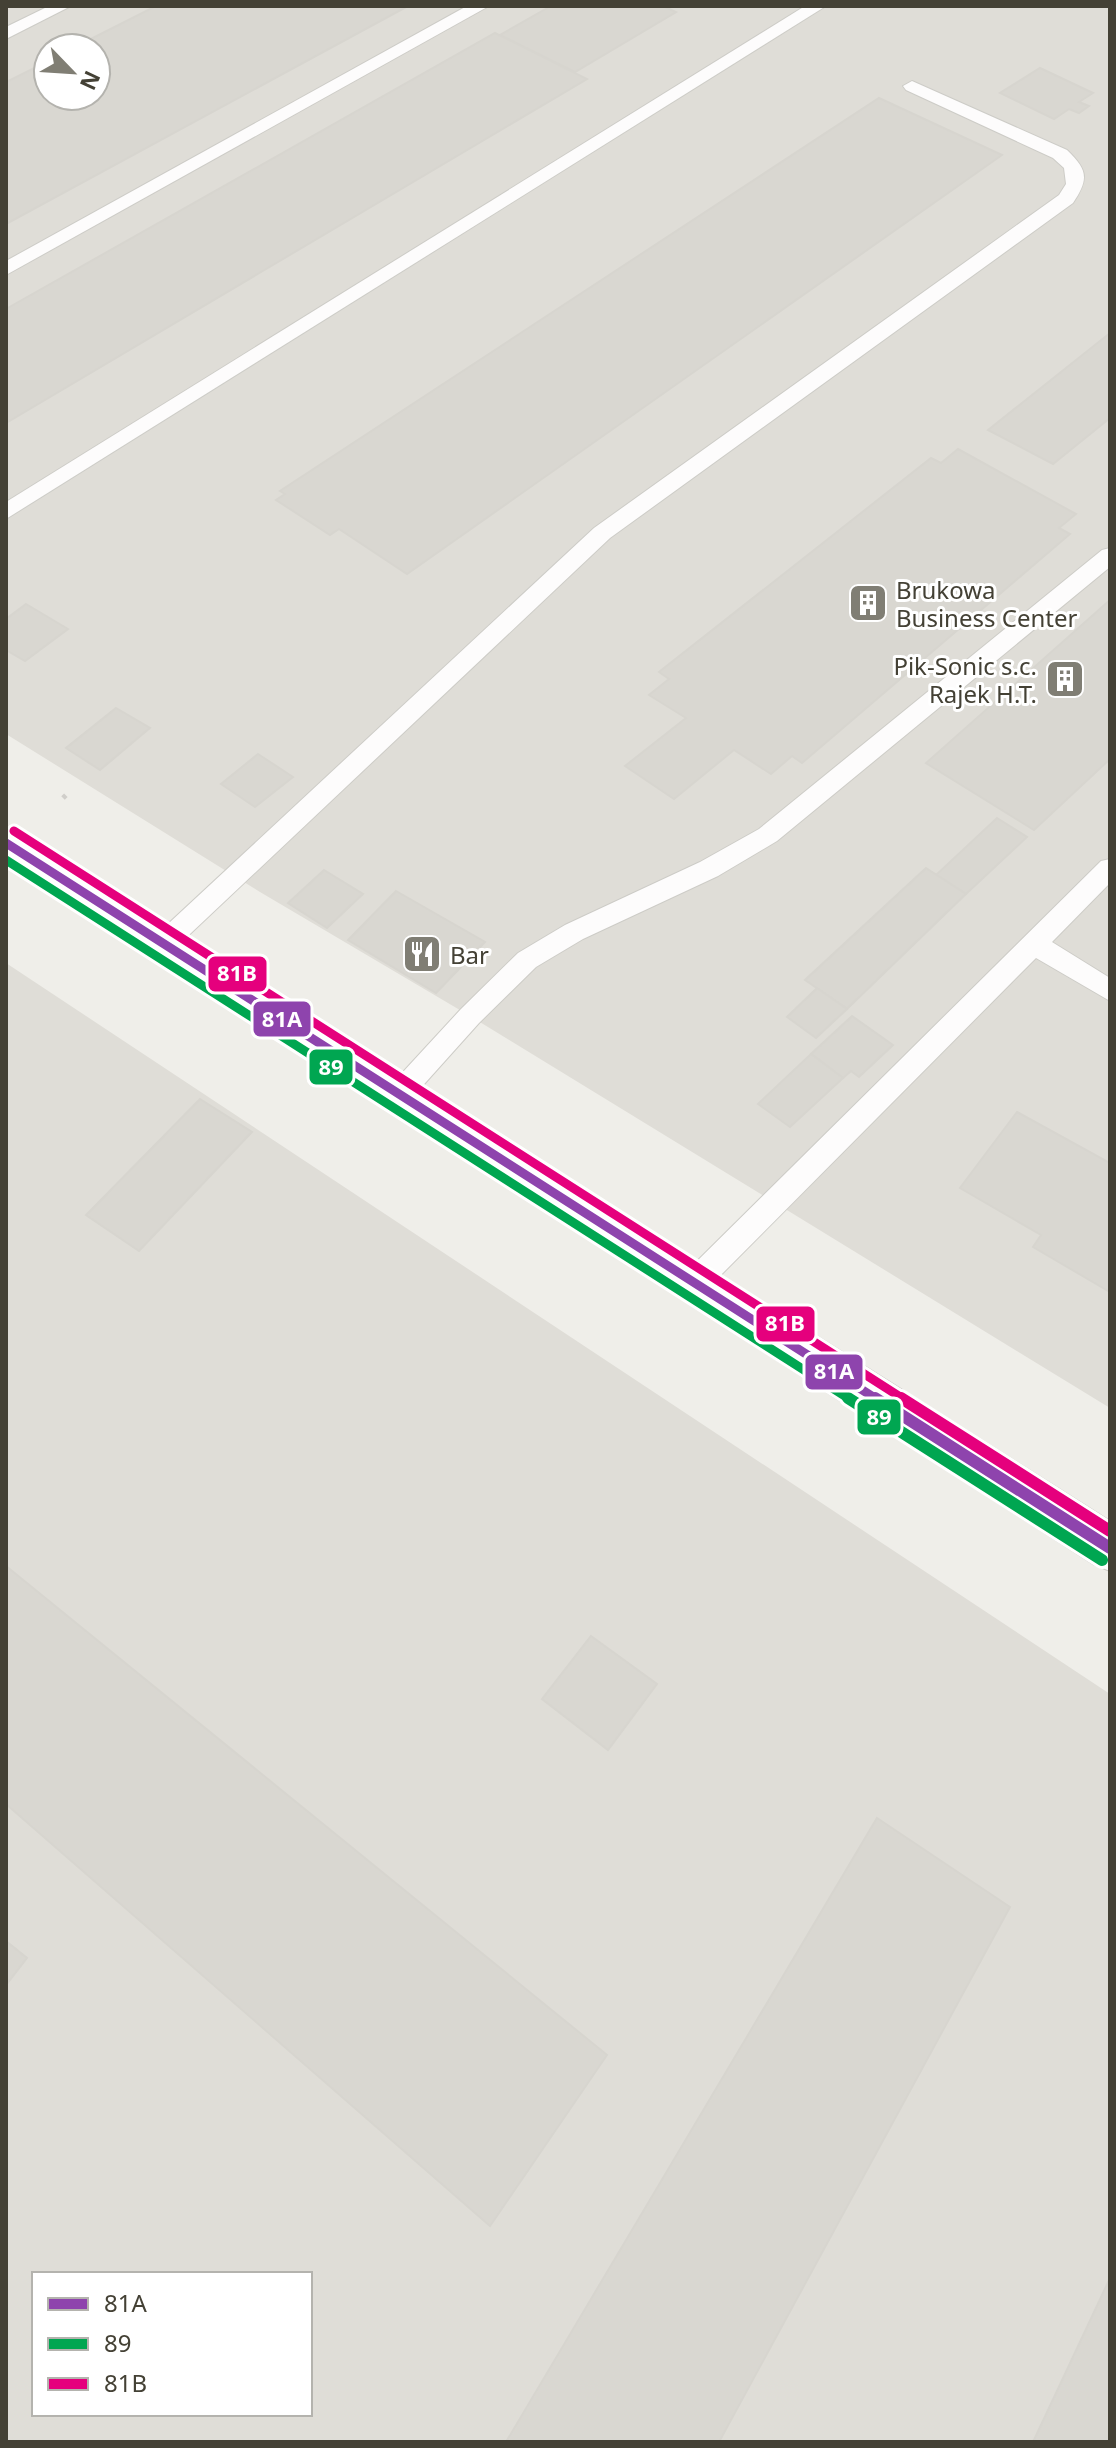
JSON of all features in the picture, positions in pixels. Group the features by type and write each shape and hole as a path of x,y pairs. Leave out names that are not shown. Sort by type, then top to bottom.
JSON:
{"street":[{"path":"6,843 1110,1548"}],"lane":[{"path":"6,34 62,6"},
{"path":"6,269 480,6"},
{"path":"6,512 817,6"},
{"path":"164,943 602,533 1066,199 1075,184 1073,166 1060,154 912,86"},
{"path":"400,1093 470,1016 527,960 574,932 709,869 768,835 1110,555"},
{"path":"695,1282 1110,868"},
{"path":"1034,944 1110,991"}],"path":[{"path":"63,798 68,793"}],"shaded area":[{"path":"6,6 1110,6 1110,1408 470,1016 260,892 6,734"},
{"path":"6,963 1110,1694 1110,2442 6,2442"}],"building":[{"path":"156,6 408,6 6,224 6,82 32,69 32,112 112,112 112,32 105,32"},
{"path":"551,6 663,6 676,12 575,72 500,35"},
{"path":"495,33 587,79 6,423 6,309"},
{"path":"1040,68 1093,93 1079,102 1089,106 1079,113 1069,109 1054,119 1000,93"},
{"path":"879,98 1002,155 407,574 339,529 330,535 276,500 285,494 280,491"},
{"path":"1110,333 1110,418 1053,464 988,430"},
{"name":"Brukowa Business Center","path":"958,449 1076,514 1059,528 1070,534 802,763 792,756 771,774 734,750 674,799 625,766 686,718 649,695 669,679 659,672 931,458 941,463"},
{"name":"Pik-Sonic s.c. Rajek H.T.","path":"1110,600 1110,759 1034,830 926,763"},
{"path":"26,604 68,629 25,661 6,650 6,619"},
{"path":"116,708 150,728 100,770 66,748"},
{"path":"258,754 293,777 255,807 221,784"},
{"path":"997,818 1027,837 966,894 936,875"},
{"path":"926,868 966,894 847,1009 805,980"},
{"path":"324,870 363,894 327,928 288,903"},
{"name":"Bar","path":"396,891 485,942 436,993 348,940"},
{"path":"817,988 847,1009 816,1038 787,1017"},
{"path":"852,1016 893,1045 859,1077 851,1071 843,1078 811,1054"},
{"path":"811,1054 843,1078 790,1127 758,1104"},
{"path":"200,1099 252,1132 139,1251 86,1215"},
{"path":"1017,1112 1110,1163 1110,1292 1033,1247 1041,1235 960,1188"},
{"path":"6,1566 607,2055 490,2226 6,1804"},
{"path":"591,1636 657,1684 608,1750 542,1699"},
{"path":"877,1818 1010,1907 719,2442 506,2442"},
{"path":"6,1941 27,1958 6,1985"},
{"path":"1110,2278 1110,2442 1033,2442"}],"transit line":[{"name":"81B","path":"14,831 1110,1531"},
{"name":"81A","path":"6,843 1110,1548"},
{"name":"89","path":"6,860 1102,1560"}],"place":[{"name":"Brukowa Business Center","path":"868,603"},
{"name":"Pik-Sonic s.c. Rajek H.T.","path":"1065,679"},
{"name":"Bar","path":"422,954"}]}
